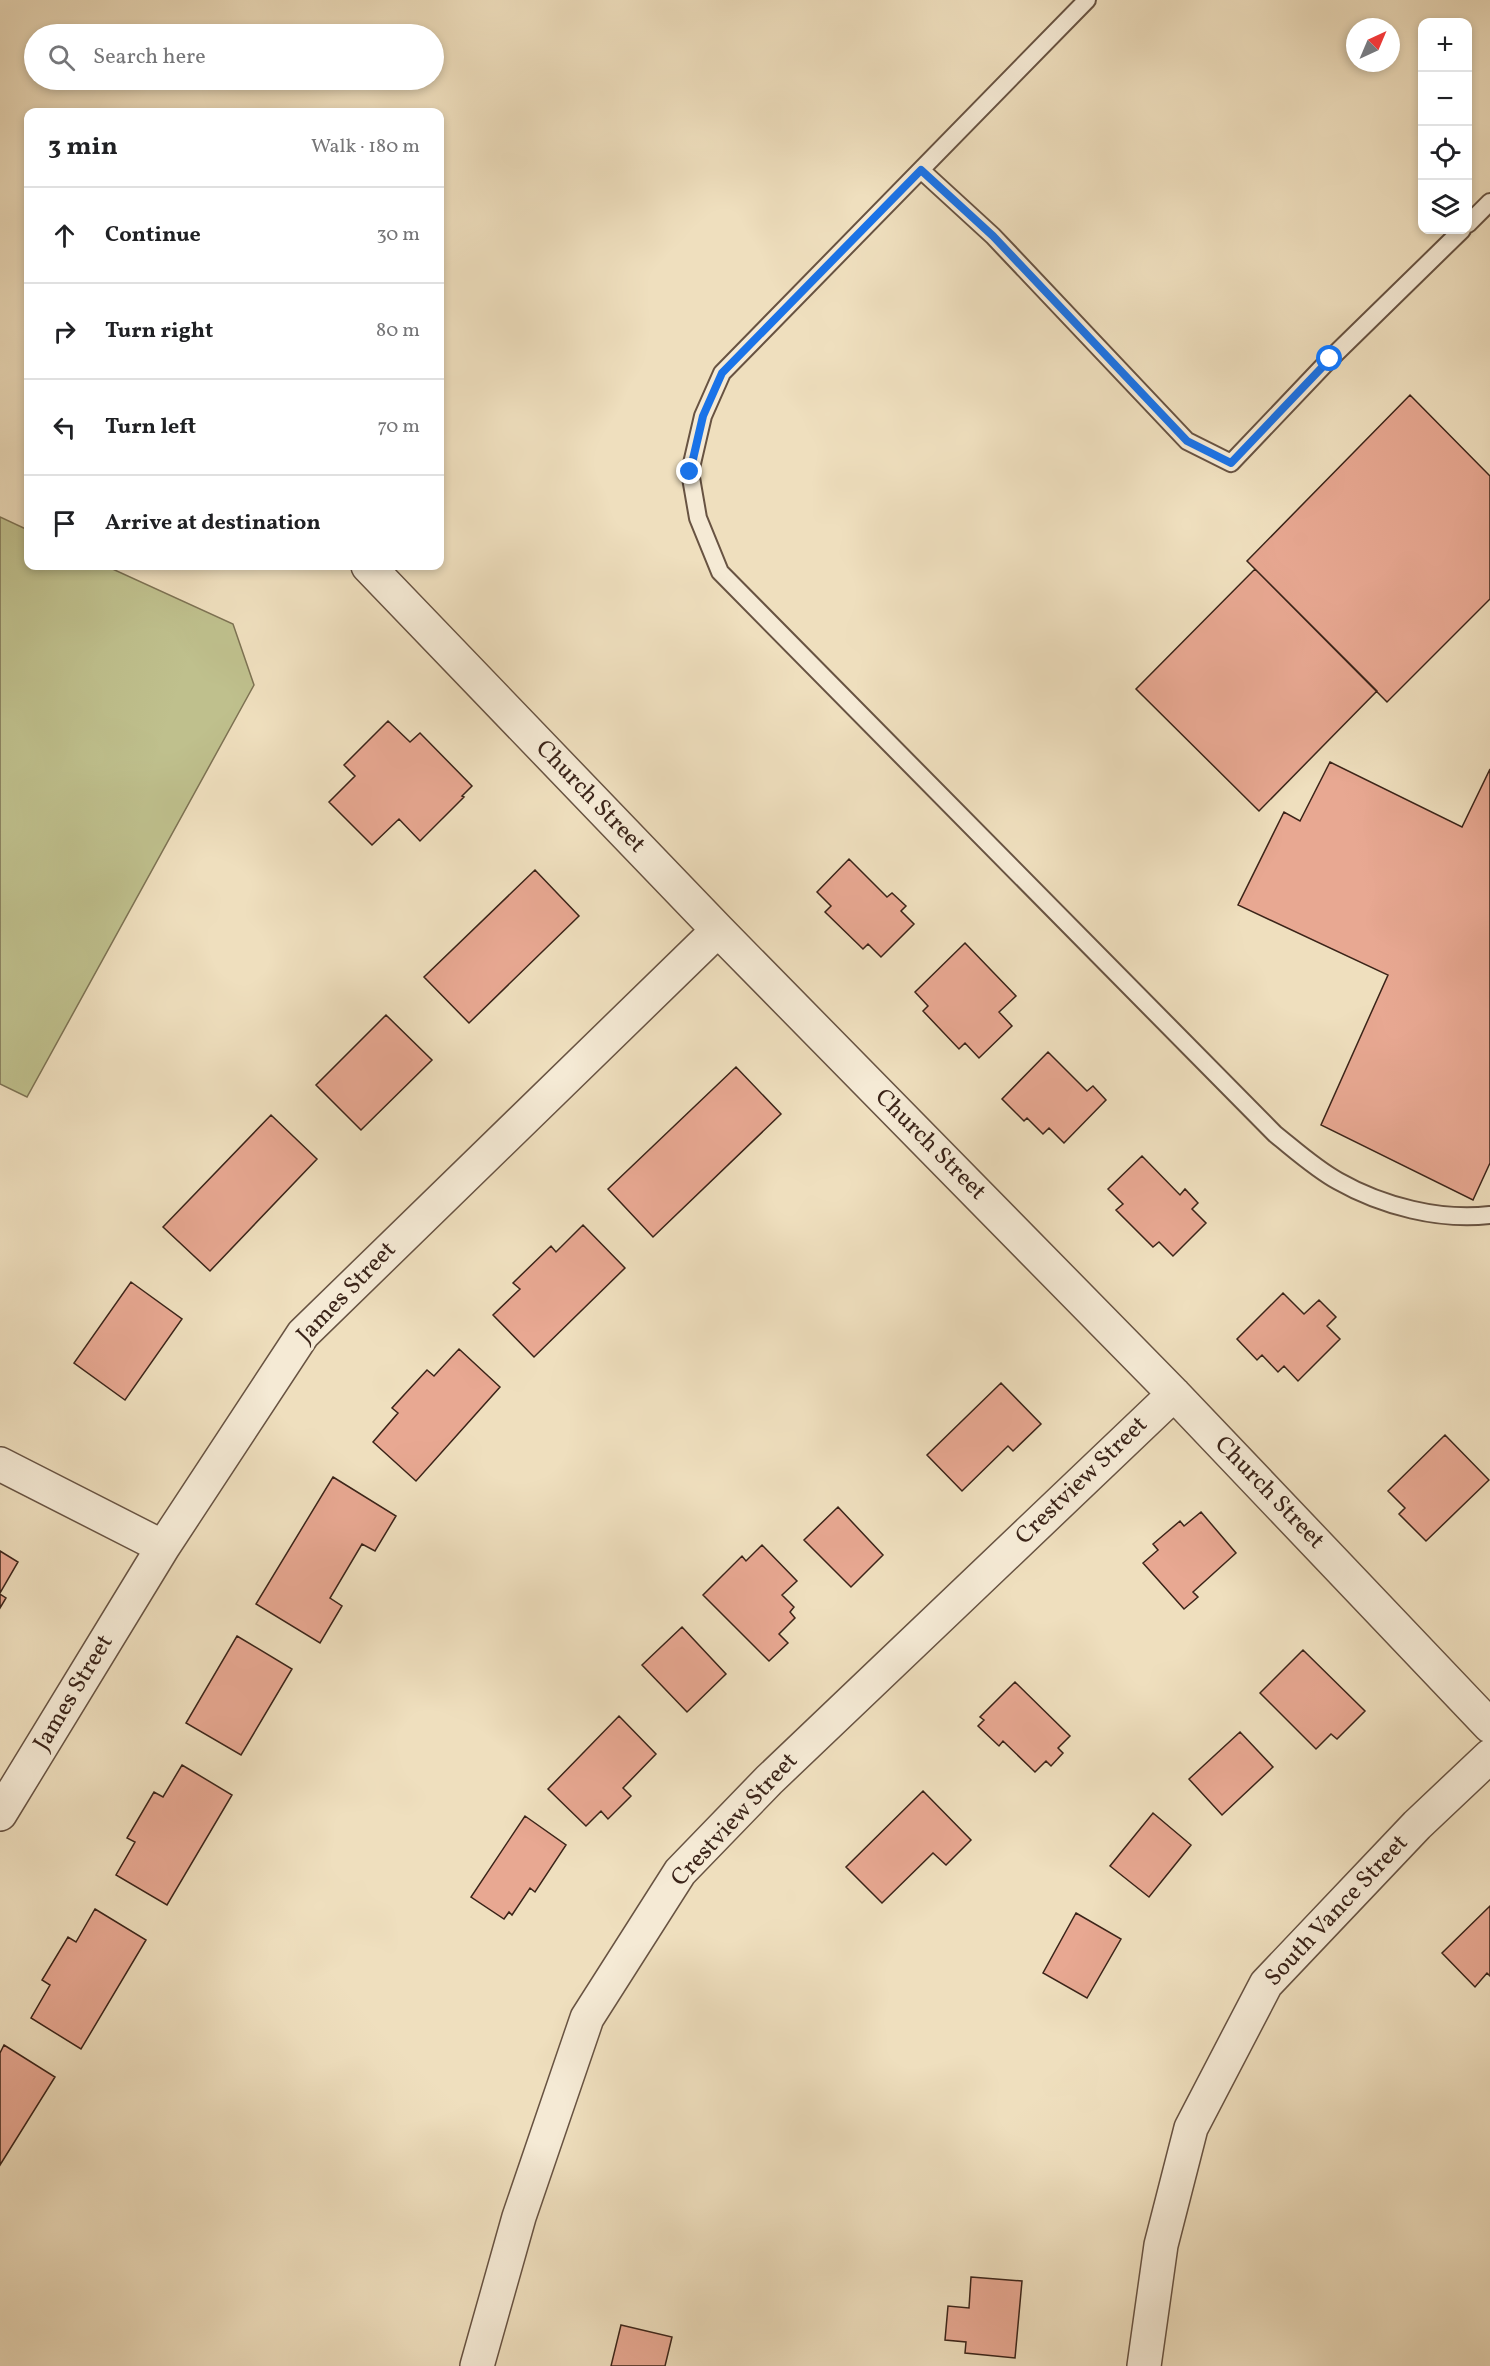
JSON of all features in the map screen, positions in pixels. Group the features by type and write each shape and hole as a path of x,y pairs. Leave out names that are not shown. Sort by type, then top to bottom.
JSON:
{"street":[{"name":"Church Street","path":"372,570 718,930 1174,1394 1490,1726"},
{"name":"James Street","path":"0,1814 163,1547 303,1334 718,930"},
{"name":"Crestview Street","path":"477,2366 519,2217 587,2018 680,1872 769,1780 1174,1394"},
{"path":"0,1464 163,1547"},
{"name":"South Vance Street","path":"1144,2366 1161,2245 1191,2128 1266,1984 1417,1825 1490,1756"}],"lane":[{"path":"1087,0 722,373 703,416 690,472 698,518 720,572 1275,1134 1338,1181 1396,1206 1468,1218 1490,1215"},
{"path":"921,170 993,236 1187,441 1231,463 1330,359 1458,234"},
{"path":"1472,219 1490,202"}],"green space":[{"path":"0,517 24,528 24,570 115,570 233,624 254,685 27,1097 0,1084"}],"building":[{"path":"1410,395 1490,476 1490,599 1387,702 1247,561"},
{"path":"1255,569 1377,691 1259,811 1136,689"},
{"path":"388,721 410,742 420,733 472,786 420,841 399,819 372,845 329,802 355,776 344,765"},
{"path":"1330,762 1462,827 1490,769 1490,1163 1473,1200 1321,1125 1388,975 1238,905 1284,812 1300,821"},
{"path":"849,859 887,897 892,893 906,906 901,911 914,924 881,957 868,944 863,949 825,912 831,906 817,892"},
{"path":"535,870 579,916 469,1023 424,977"},
{"path":"965,943 1016,996 999,1012 1012,1026 979,1058 965,1043 959,1049 923,1011 928,1006 915,992"},
{"path":"386,1015 432,1060 361,1130 316,1085"},
{"path":"1048,1052 1087,1091 1093,1086 1106,1100 1064,1143 1049,1128 1043,1134 1027,1118 1024,1121 1002,1099"},
{"path":"736,1067 781,1114 653,1237 608,1189"},
{"path":"271,1115 317,1159 210,1271 163,1227"},
{"path":"1142,1156 1180,1195 1185,1189 1198,1203 1192,1209 1206,1223 1173,1256 1159,1242 1153,1247 1116,1210 1123,1204 1108,1189"},
{"path":"583,1225 625,1268 534,1357 493,1315 520,1289 513,1283 551,1246 556,1252"},
{"path":"131,1282 182,1319 125,1400 74,1363"},
{"path":"1283,1293 1304,1314 1319,1300 1336,1317 1327,1326 1340,1339 1298,1381 1284,1366 1278,1372 1262,1355 1257,1360 1237,1339"},
{"path":"459,1349 500,1387 416,1481 373,1442 398,1413 392,1408 427,1370 434,1376"},
{"path":"1001,1383 1041,1424 1013,1451 1008,1446 962,1491 927,1455"},
{"path":"1445,1435 1489,1480 1426,1541 1399,1514 1405,1508 1388,1491"},
{"path":"333,1477 396,1516 375,1551 362,1544 330,1598 342,1606 320,1643 256,1604"},
{"path":"838,1507 883,1555 851,1587 804,1540"},
{"path":"1201,1512 1236,1553 1193,1592 1198,1597 1184,1609 1143,1563 1158,1550 1153,1544 1180,1521 1184,1526"},
{"path":"762,1545 797,1581 782,1595 794,1607 790,1612 795,1618 779,1634 788,1643 769,1661 703,1595 742,1556 746,1561"},
{"path":"0,1551 18,1562 0,1593"},
{"path":"0,1594 6,1598 0,1608"},
{"path":"682,1627 726,1674 687,1712 642,1665"},
{"path":"237,1636 292,1669 241,1755 186,1723"},
{"path":"1303,1650 1365,1711 1337,1739 1331,1734 1316,1749 1260,1693"},
{"path":"1015,1682 1070,1736 1058,1748 1063,1753 1051,1766 1046,1761 1035,1772 1003,1741 999,1746 978,1726 984,1720 980,1717"},
{"path":"619,1716 656,1754 623,1788 631,1796 608,1819 601,1811 586,1826 548,1789"},
{"path":"1240,1732 1273,1767 1222,1815 1189,1779"},
{"path":"182,1765 232,1795 167,1905 116,1875 135,1842 127,1838 154,1792 163,1797"},
{"path":"923,1791 971,1840 946,1865 933,1853 882,1903 846,1867"},
{"path":"1153,1813 1191,1845 1149,1897 1110,1866"},
{"path":"525,1816 566,1845 535,1892 530,1888 512,1915 509,1912 504,1919 471,1897"},
{"path":"1490,1906 1490,1976 1487,1973 1475,1987 1442,1953"},
{"path":"95,1909 146,1940 81,2049 31,2018 50,1985 42,1980 68,1937 76,1942"},
{"path":"1076,1913 1121,1939 1087,1998 1043,1973"},
{"path":"4,2045 55,2077 0,2165 0,2053"},
{"path":"971,2277 1022,2281 1015,2358 965,2353 966,2342 945,2340 948,2306 969,2308"},
{"path":"621,2325 672,2337 665,2366 611,2366"}],"route":[{"path":"690,472 703,416 722,373 921,170 993,236 1187,441 1231,463 1330,359"}]}
